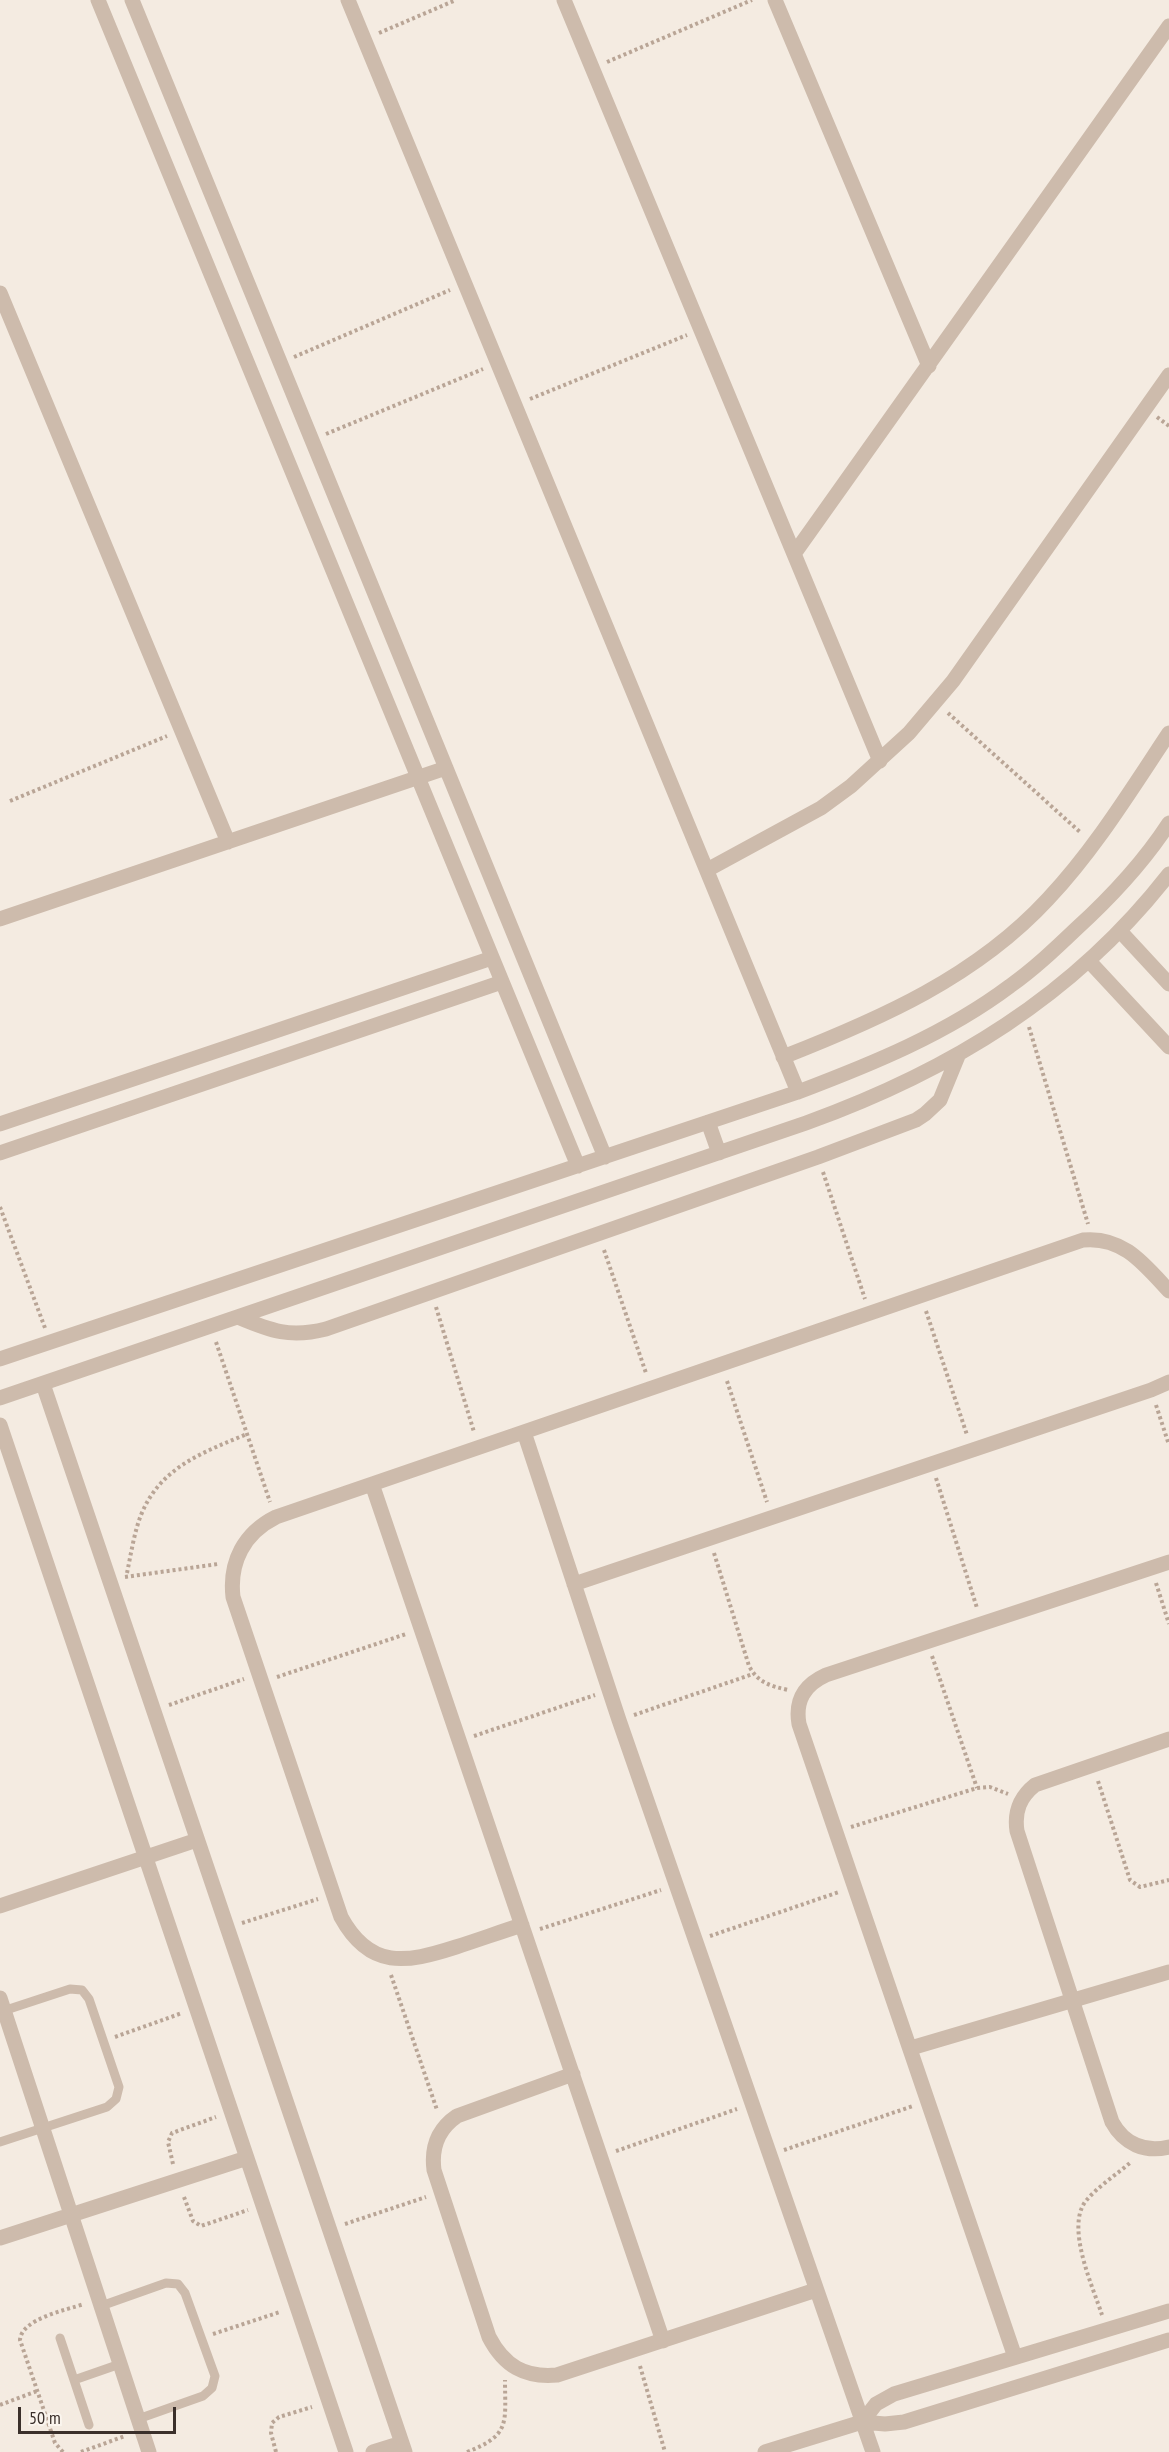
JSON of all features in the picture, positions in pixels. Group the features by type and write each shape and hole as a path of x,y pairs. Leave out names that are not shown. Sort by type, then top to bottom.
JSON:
{"street":[{"path":"98,0 578,1166"},
{"path":"132,0 605,1157"},
{"path":"348,0 798,1092"},
{"path":"564,0 880,762"},
{"path":"775,0 929,366"},
{"path":"794,554 1169,26"},
{"path":"0,293 228,842"},
{"path":"707,870 820,808 880,762 936,703 1169,375"},
{"path":"783,1057 853,1030 933,990 993,949 1048,900 1094,845 1169,733"},
{"path":"0,919 446,768"},
{"path":"0,1359 798,1092 877,1061 933,1034 1010,986 1044,959 1111,897 1151,850 1169,823"},
{"path":"0,1398 719,1153 852,1107 888,1091 958,1056 1025,1012 1089,961 1162,889 1169,874"},
{"path":"1120,931 1169,984"},
{"path":"0,1124 492,958"},
{"path":"1089,961 1169,1047"},
{"path":"0,1153 502,982"},
{"path":"238,1317 273,1332 286,1334 313,1332 818,1157 925,1114 940,1100 958,1056"},
{"path":"708,1122 719,1153"},
{"path":"523,1930 410,1960 385,1957 365,1946 348,1930 333,1894 233,1597 232,1585 236,1561 247,1540 264,1523 1083,1240 1113,1242 1130,1251 1169,1291"},
{"path":"574,1584 1169,1382"},
{"path":"43,1384 404,2447 373,2452"},
{"path":"0,1425 346,2452"},
{"path":"524,1432 619,1720 873,2452"},
{"path":"372,1484 663,2341"},
{"path":"1015,2357 799,1724 798,1714 802,1694 816,1679 1169,1562"},
{"path":"1169,1739 1035,1785 1021,1800 1015,1820 1112,2121 1122,2137 1138,2146 1146,2149 1169,2147"},
{"path":"0,1906 198,1840"},
{"path":"911,2048 1169,1972"},
{"path":"1,2007 149,2452"},
{"path":"573,2074 465,2112 449,2121 437,2137 432,2159 441,2192 489,2337 505,2361 522,2372 543,2377 557,2375 816,2290"},
{"path":"0,2238 248,2158"},
{"path":"862,2422 876,2404 894,2394 1169,2311"},
{"path":"765,2452 862,2422 885,2424 904,2421 1169,2340"}],"lane":[{"path":"0,2142 107,2107 116,2099 119,2087 87,1994 76,1988 1,2007"},
{"path":"100,2302 172,2282 182,2288 215,2376 212,2388 203,2396 140,2425"},
{"path":"60,2338 89,2425"},
{"path":"74,2380 120,2364"}],"path":[{"path":"365,39 456,0"},
{"path":"592,68 752,0"},
{"path":"280,363 465,284"},
{"path":"515,405 701,329"},
{"path":"312,440 499,362"},
{"path":"936,703 1094,845"},
{"path":"10,801 182,730"},
{"path":"1025,1012 1093,1239"},
{"path":"818,1157 870,1313"},
{"path":"0,1207 50,1342"},
{"path":"598,1233 651,1388"},
{"path":"431,1292 479,1447"},
{"path":"921,1295 972,1450"},
{"path":"210,1327 276,1517"},
{"path":"722,1364 771,1517"},
{"path":"1150,1390 1169,1445"},
{"path":"126,1577 141,1515 157,1487 181,1464 247,1434"},
{"path":"932,1463 982,1623"},
{"path":"709,1538 753,1674 764,1683 802,1694"},
{"path":"109,1579 236,1561"},
{"path":"1151,1568 1169,1624"},
{"path":"154,1710 421,1629"},
{"path":"927,1641 977,1788"},
{"path":"619,1720 753,1674"},
{"path":"459,1741 609,1690"},
{"path":"1092,1765 1130,1880 1140,1887 1169,1880"},
{"path":"836,1831 977,1788 990,1788 1021,1800"},
{"path":"523,1930 676,1885"},
{"path":"695,1941 855,1886"},
{"path":"227,1928 333,1894"},
{"path":"385,1957 443,2128"},
{"path":"104,2042 197,2008"},
{"path":"769,2155 929,2100"},
{"path":"601,2157 752,2104"},
{"path":"1107,2330 1079,2239 1079,2214 1093,2193 1146,2149"},
{"path":"330,2229 441,2192"},
{"path":"63,2452 55,2443 20,2340 22,2329 32,2323 100,2302"},
{"path":"201,2338 298,2307"},
{"path":"636,2350 665,2452"},
{"path":"467,2452 488,2444 496,2438 502,2428 505,2418 505,2361"},
{"path":"0,2404 37,2391"},
{"path":"276,2452 270,2428 275,2419 329,2402"},
{"path":"81,2452 140,2425"}]}
